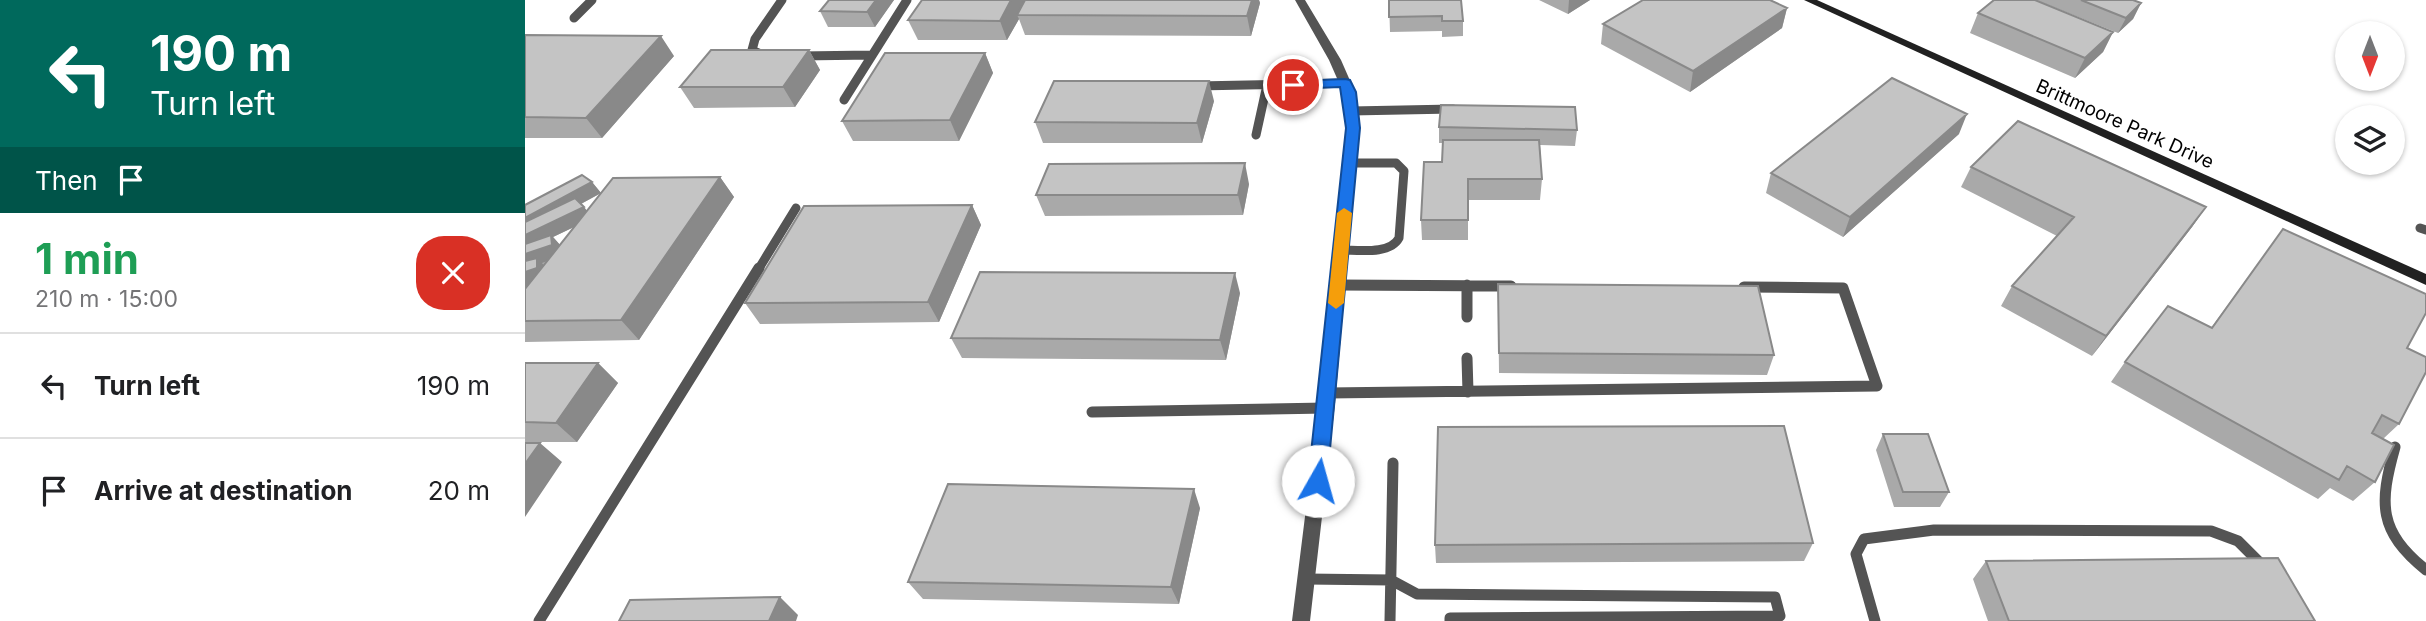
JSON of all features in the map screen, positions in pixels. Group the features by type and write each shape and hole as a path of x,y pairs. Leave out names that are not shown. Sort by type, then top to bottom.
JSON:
{"street":[{"path":"1300,0 1345,83 1353,128 1327,401 1301,621"},
{"name":"Brittmoore Park Drive","path":"1809,0 2426,280"}],"lane":[{"path":"574,18 592,0"},
{"path":"777,57 759,55 752,50 755,39 782,0"},
{"path":"844,100 907,0"},
{"path":"791,56 872,55"},
{"path":"1183,86 1345,83"},
{"path":"1256,135 1267,85"},
{"path":"1351,111 1467,109"},
{"path":"1341,250 1386,249 1394,246 1399,238 1403,171 1400,166 1396,163 1349,163"},
{"path":"539,621 796,208"},
{"path":"1338,285 1522,286"},
{"path":"1467,285 1467,317"},
{"path":"1092,412 1468,392 1877,386 1843,288 1732,287"},
{"path":"1467,358 1468,392"},
{"path":"2395,447 2381,502 2385,523 2399,545 2426,570"},
{"path":"1389,621 1393,463"},
{"path":"1875,621 1856,554 1864,539 1934,530 2211,531 2238,541 2270,573 2277,585"},
{"path":"1306,579 1391,580 1417,594 1775,597 1780,616 1450,618 1450,621"},
{"path":"1543,595 1544,618"}],"building":[{"path":"829,0 876,0 867,12 820,11"},
{"path":"922,0 1011,0 1000,21 908,20"},
{"path":"1025,0 1252,0 1247,16 1017,15"},
{"path":"1389,0 1461,0 1463,21 1442,21 1442,16 1389,17"},
{"path":"1643,0 1770,0 1787,8 1693,71 1603,24"},
{"path":"1994,0 2035,0 2113,32 2085,58 1978,13"},
{"path":"2081,0 2133,0 2141,3 2126,18"},
{"path":"525,35 661,36 586,118 525,117"},
{"path":"711,50 809,50 783,87 680,87"},
{"path":"885,53 985,53 950,120 842,121"},
{"path":"1892,78 1967,114 1850,217 1771,173"},
{"path":"1054,81 1209,81 1197,123 1035,122"},
{"path":"1441,105 1575,107 1577,130 1439,127"},
{"path":"2018,121 2206,207 2106,336 2012,286 2074,217 1971,167"},
{"path":"1443,140 1539,140 1542,179 1468,179 1468,220 1421,220 1424,162 1442,162"},
{"path":"1245,163 1238,195 1036,195 1049,164"},
{"path":"582,175 592,182 525,218 525,205"},
{"path":"720,177 621,320 525,321 525,289 613,178"},
{"path":"575,198 584,207 525,235 525,222"},
{"path":"972,205 928,302 745,303 804,206"},
{"path":"2283,229 2426,294 2426,313 2407,348 2426,357 2426,372 2399,424 2382,415 2372,433 2394,445 2375,482 2347,466 2339,480 2125,362 2168,306 2212,328"},
{"path":"551,235 552,245 525,254 525,244"},
{"path":"537,258 537,268 525,272 525,261"},
{"path":"980,272 1235,273 1220,340 951,338"},
{"path":"1498,284 1758,286 1774,355 1499,353"},
{"path":"525,363 598,363 556,423 525,422"},
{"path":"1784,426 1813,543 1435,545 1438,427"},
{"path":"1883,434 1928,434 1949,492 1903,492"},
{"path":"525,443 540,443 525,464"},
{"path":"948,484 1194,489 1171,587 908,582"},
{"path":"2278,558 2315,621 2009,621 1986,561"},
{"path":"780,597 769,621 619,621 630,600"}],"slow traffic":[{"path":"1336,303 1344,213"}],"route":[{"path":"1293,85 1345,83 1349,92 1353,128 1318,481"}]}
